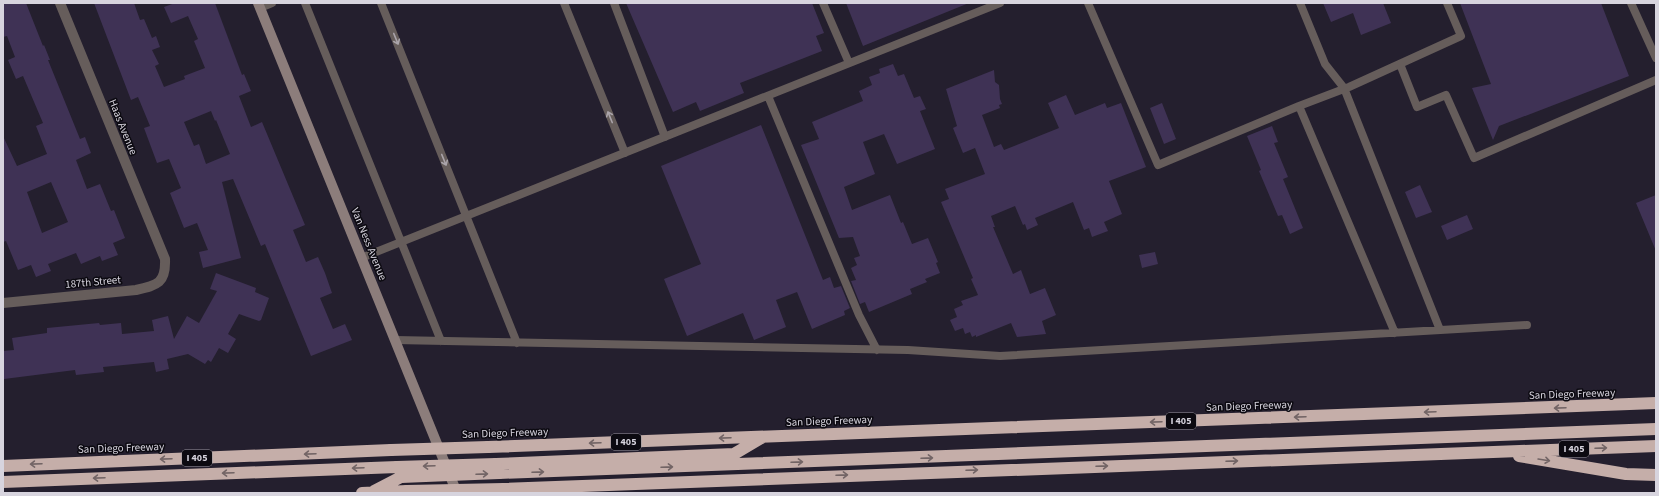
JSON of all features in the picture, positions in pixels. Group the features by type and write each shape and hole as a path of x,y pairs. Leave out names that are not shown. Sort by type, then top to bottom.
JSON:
{"highway":[{"path":"1599,406 1656,395"},
{"name":"San Diego Freeway","path":"3,466 391,450 1656,403"},
{"path":"3,482 497,469 1656,429"},
{"path":"497,469 734,454 764,437"},
{"name":"I 405","path":"367,493 1656,446"},
{"path":"1492,452 1626,474 1656,475"},
{"path":"367,493 399,472"}],"main road":[{"name":"Van Ness Avenue","path":"259,5 457,493"}],"street":[{"name":"Haas Avenue","path":"60,3 165,259"},
{"name":"187th Street","path":"3,303 136,290 151,287 160,281 165,272 165,259"}],"lane":[{"path":"259,5 272,3"},
{"path":"305,3 440,342"},
{"path":"381,3 516,343"},
{"path":"564,3 625,153"},
{"path":"614,3 665,137"},
{"path":"823,3 849,63"},
{"path":"361,258 1000,3"},
{"path":"1088,3 1158,165 1344,88 1461,36 1448,3"},
{"path":"1300,3 1324,64 1344,88 1440,330"},
{"path":"1631,3 1656,58"},
{"path":"1400,64 1417,107 1446,96 1474,158 1656,80"},
{"path":"768,96 859,314 877,350"},
{"path":"1299,106 1395,333"},
{"path":"395,340 877,350 1000,356 1527,325"}],"building":[{"path":"3,3 26,3 50,60 48,60 80,139 85,137 91,153 76,160 87,189 100,184 111,211 114,210 125,238 113,243 118,255 102,261 100,256 81,264 76,253 48,264 51,271 36,277 31,265 18,270 6,241 3,242 3,136 17,166 47,154 36,126 43,123 23,76 16,79 8,60 15,57 7,36 3,37","holes":["51,182 68,222 42,233 27,192"]},
{"path":"94,3 134,3 140,20 144,19 152,38 156,36 160,47 152,50 159,64 155,66 164,87 185,79 184,76 205,68 194,41 198,39 188,16 171,23 164,7 175,3 215,3 242,75 244,74 251,91 239,96 251,127 262,122 305,225 293,230 306,262 318,257 325,273 332,293 320,298 333,329 345,324 352,340 311,356 265,244 261,246 233,179 222,182 241,258 203,268 199,252 208,250 197,223 184,228 170,193 181,188 169,159 157,163 144,128 150,126 138,97 131,100","holes":["211,111 215,121 216,120 230,154 206,164 199,144 194,146 184,122"]},
{"path":"626,3 812,3 824,33 816,36 822,51 740,83 744,93 700,111 696,102 673,112"},
{"path":"846,3 969,3 863,46"},
{"path":"1323,3 1383,3 1391,23 1361,35 1353,13 1331,22"},
{"path":"1460,3 1601,3 1629,76 1499,126 1493,140 1472,88 1491,84"},
{"path":"893,64 898,76 904,74 914,98 920,96 926,109 920,111 935,149 897,164 884,134 863,142 875,174 844,187 852,210 890,195 901,223 903,222 912,244 928,238 938,262 936,263 940,273 925,279 927,282 910,289 912,294 869,312 865,302 860,304 851,281 856,280 851,268 857,265 854,258 860,256 853,237 839,238 801,145 819,139 812,122 863,101 859,91 872,85 869,77 880,73 879,69"},
{"path":"994,70 995,82 999,85 1002,104 999,105 1000,108 982,115 994,147 1001,144 1004,150 1059,128 1048,103 1066,95 1075,115 1105,103 1107,108 1121,103 1146,167 1109,181 1122,214 1104,222 1108,231 1092,237 1089,228 1084,230 1073,202 1035,218 1038,225 1027,230 1025,224 1023,225 1015,206 991,216 995,227 993,227 1013,274 1021,270 1030,294 1045,288 1056,315 1042,321 1046,334 1017,337 1011,323 976,337 976,335 972,337 970,332 965,334 963,328 955,331 950,320 957,317 954,309 963,305 961,301 978,295 971,279 973,278 941,202 949,199 945,189 985,174 975,148 963,153 953,128 957,126 946,89"},
{"path":"1162,103 1176,139 1164,144 1150,108"},
{"path":"761,125 823,280 830,277 834,288 841,286 850,308 844,311 845,315 812,329 797,292 776,300 786,327 754,340 743,313 687,336 664,279 701,264 661,166"},
{"path":"1272,126 1278,142 1274,143 1288,177 1283,179 1303,228 1290,234 1282,215 1278,216 1259,171 1261,170 1247,136"},
{"path":"1420,185 1432,212 1416,218 1405,192"},
{"path":"1656,195 1656,251 1636,203"},
{"path":"1467,215 1473,229 1447,240 1441,226"},
{"path":"1155,252 1158,264 1142,268 1139,255"},
{"path":"216,273 256,288 255,292 269,298 261,320 259,321 239,314 228,334 236,339 228,353 219,348 211,362 208,360 205,364 188,354 167,359 169,369 156,372 154,362 103,367 104,372 76,375 75,370 4,379 3,351 14,350 12,338 47,333 47,328 99,323 100,325 121,323 122,334 154,331 152,320 168,316 174,339 187,316 199,323 217,291 210,289"}]}
